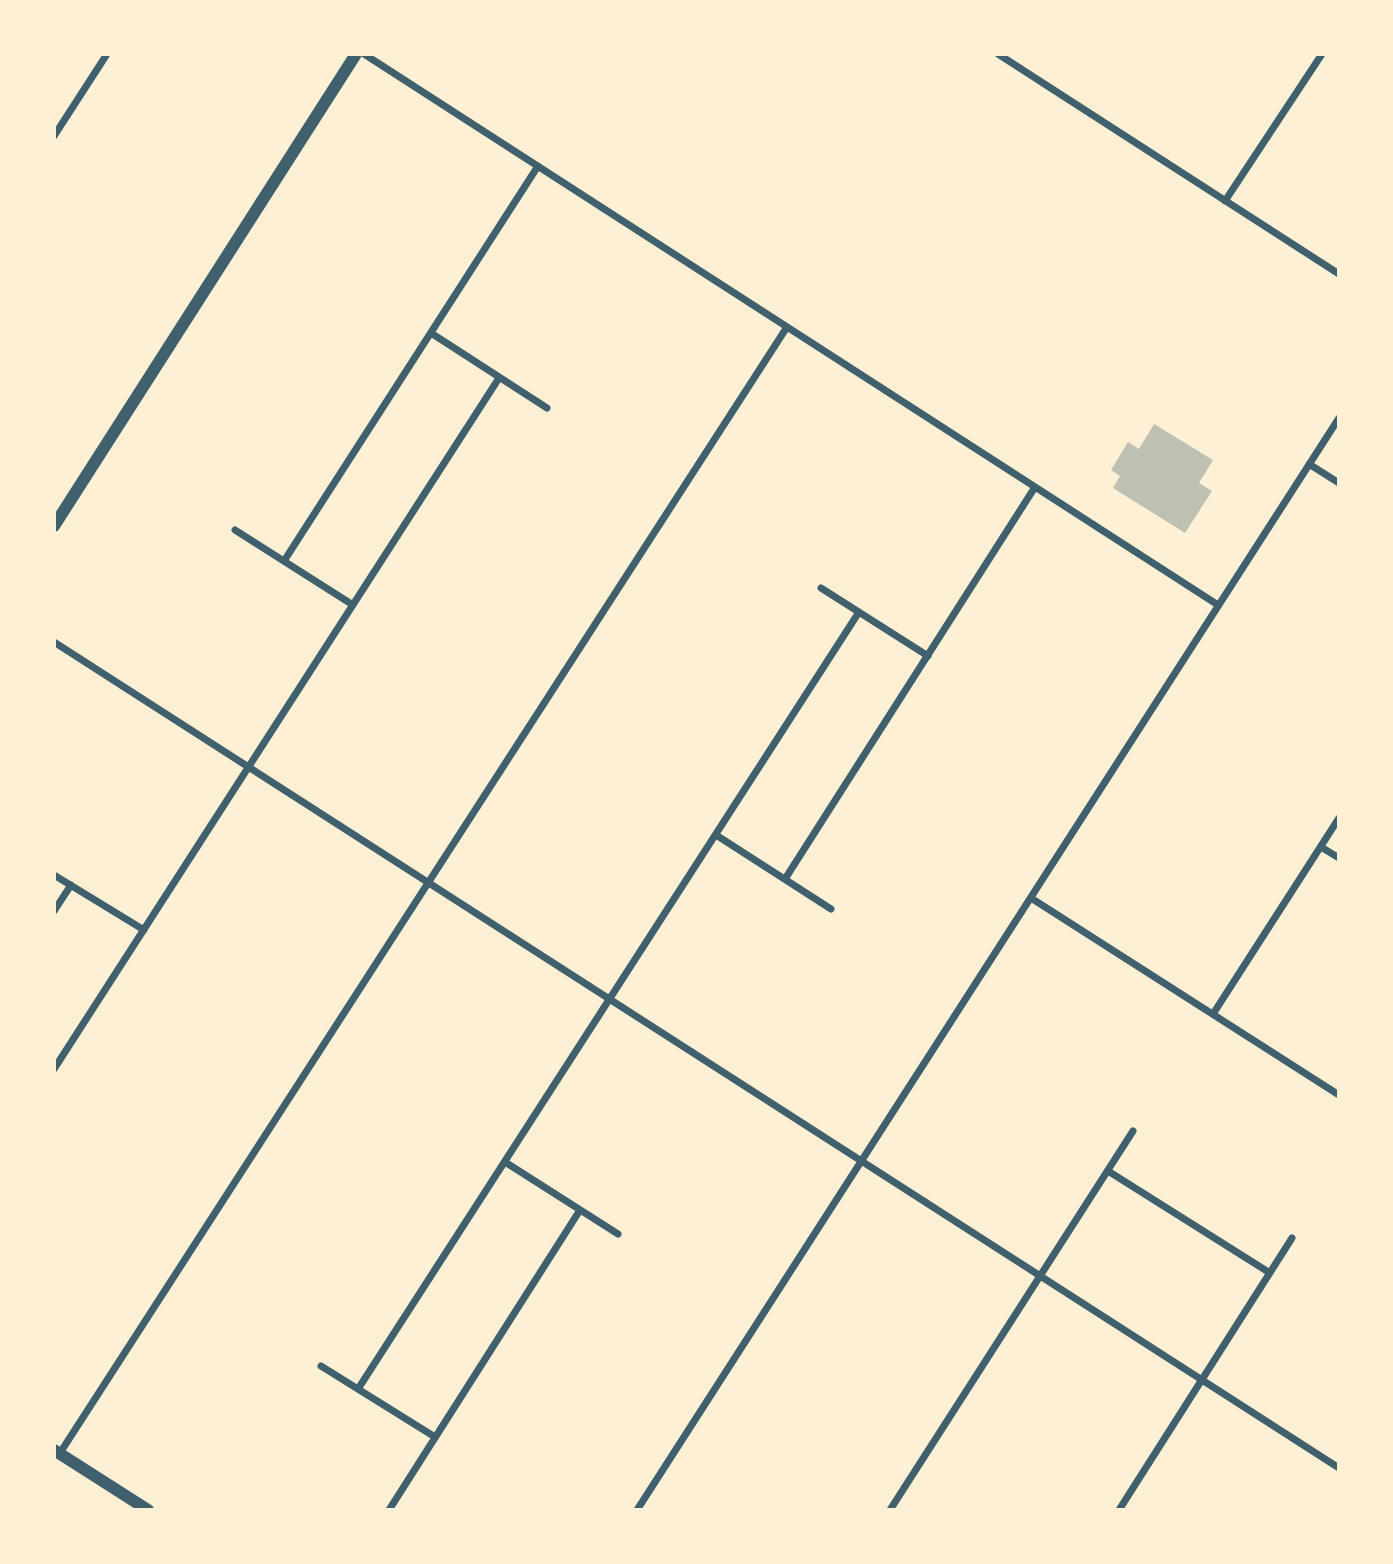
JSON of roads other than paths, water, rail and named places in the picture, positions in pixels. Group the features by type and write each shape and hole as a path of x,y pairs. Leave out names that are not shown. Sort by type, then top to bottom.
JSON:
{"street":[{"path":"54,136 107,54"},
{"path":"54,526 356,54"},
{"path":"364,54 1219,605"},
{"path":"998,54 1339,274"},
{"path":"1225,201 1322,54"},
{"path":"284,561 538,166"},
{"path":"148,1510 57,1451 787,327"},
{"path":"430,333 547,408"},
{"path":"54,1069 499,378"},
{"path":"637,1510 1339,418"},
{"path":"1309,464 1339,483"},
{"path":"785,879 1035,487"},
{"path":"235,530 354,605"},
{"path":"821,588 928,656"},
{"path":"358,1389 859,612"},
{"path":"54,642 1339,1468"},
{"path":"1213,1014 1339,818"},
{"path":"716,835 831,909"},
{"path":"1321,846 1339,858"},
{"path":"54,875 144,930"},
{"path":"54,911 71,885"},
{"path":"1031,898 1339,1095"},
{"path":"890,1510 1133,1131"},
{"path":"505,1162 618,1234"},
{"path":"1108,1171 1270,1273"},
{"path":"389,1510 580,1210"},
{"path":"1119,1510 1292,1238"},
{"path":"321,1366 435,1437"}]}
